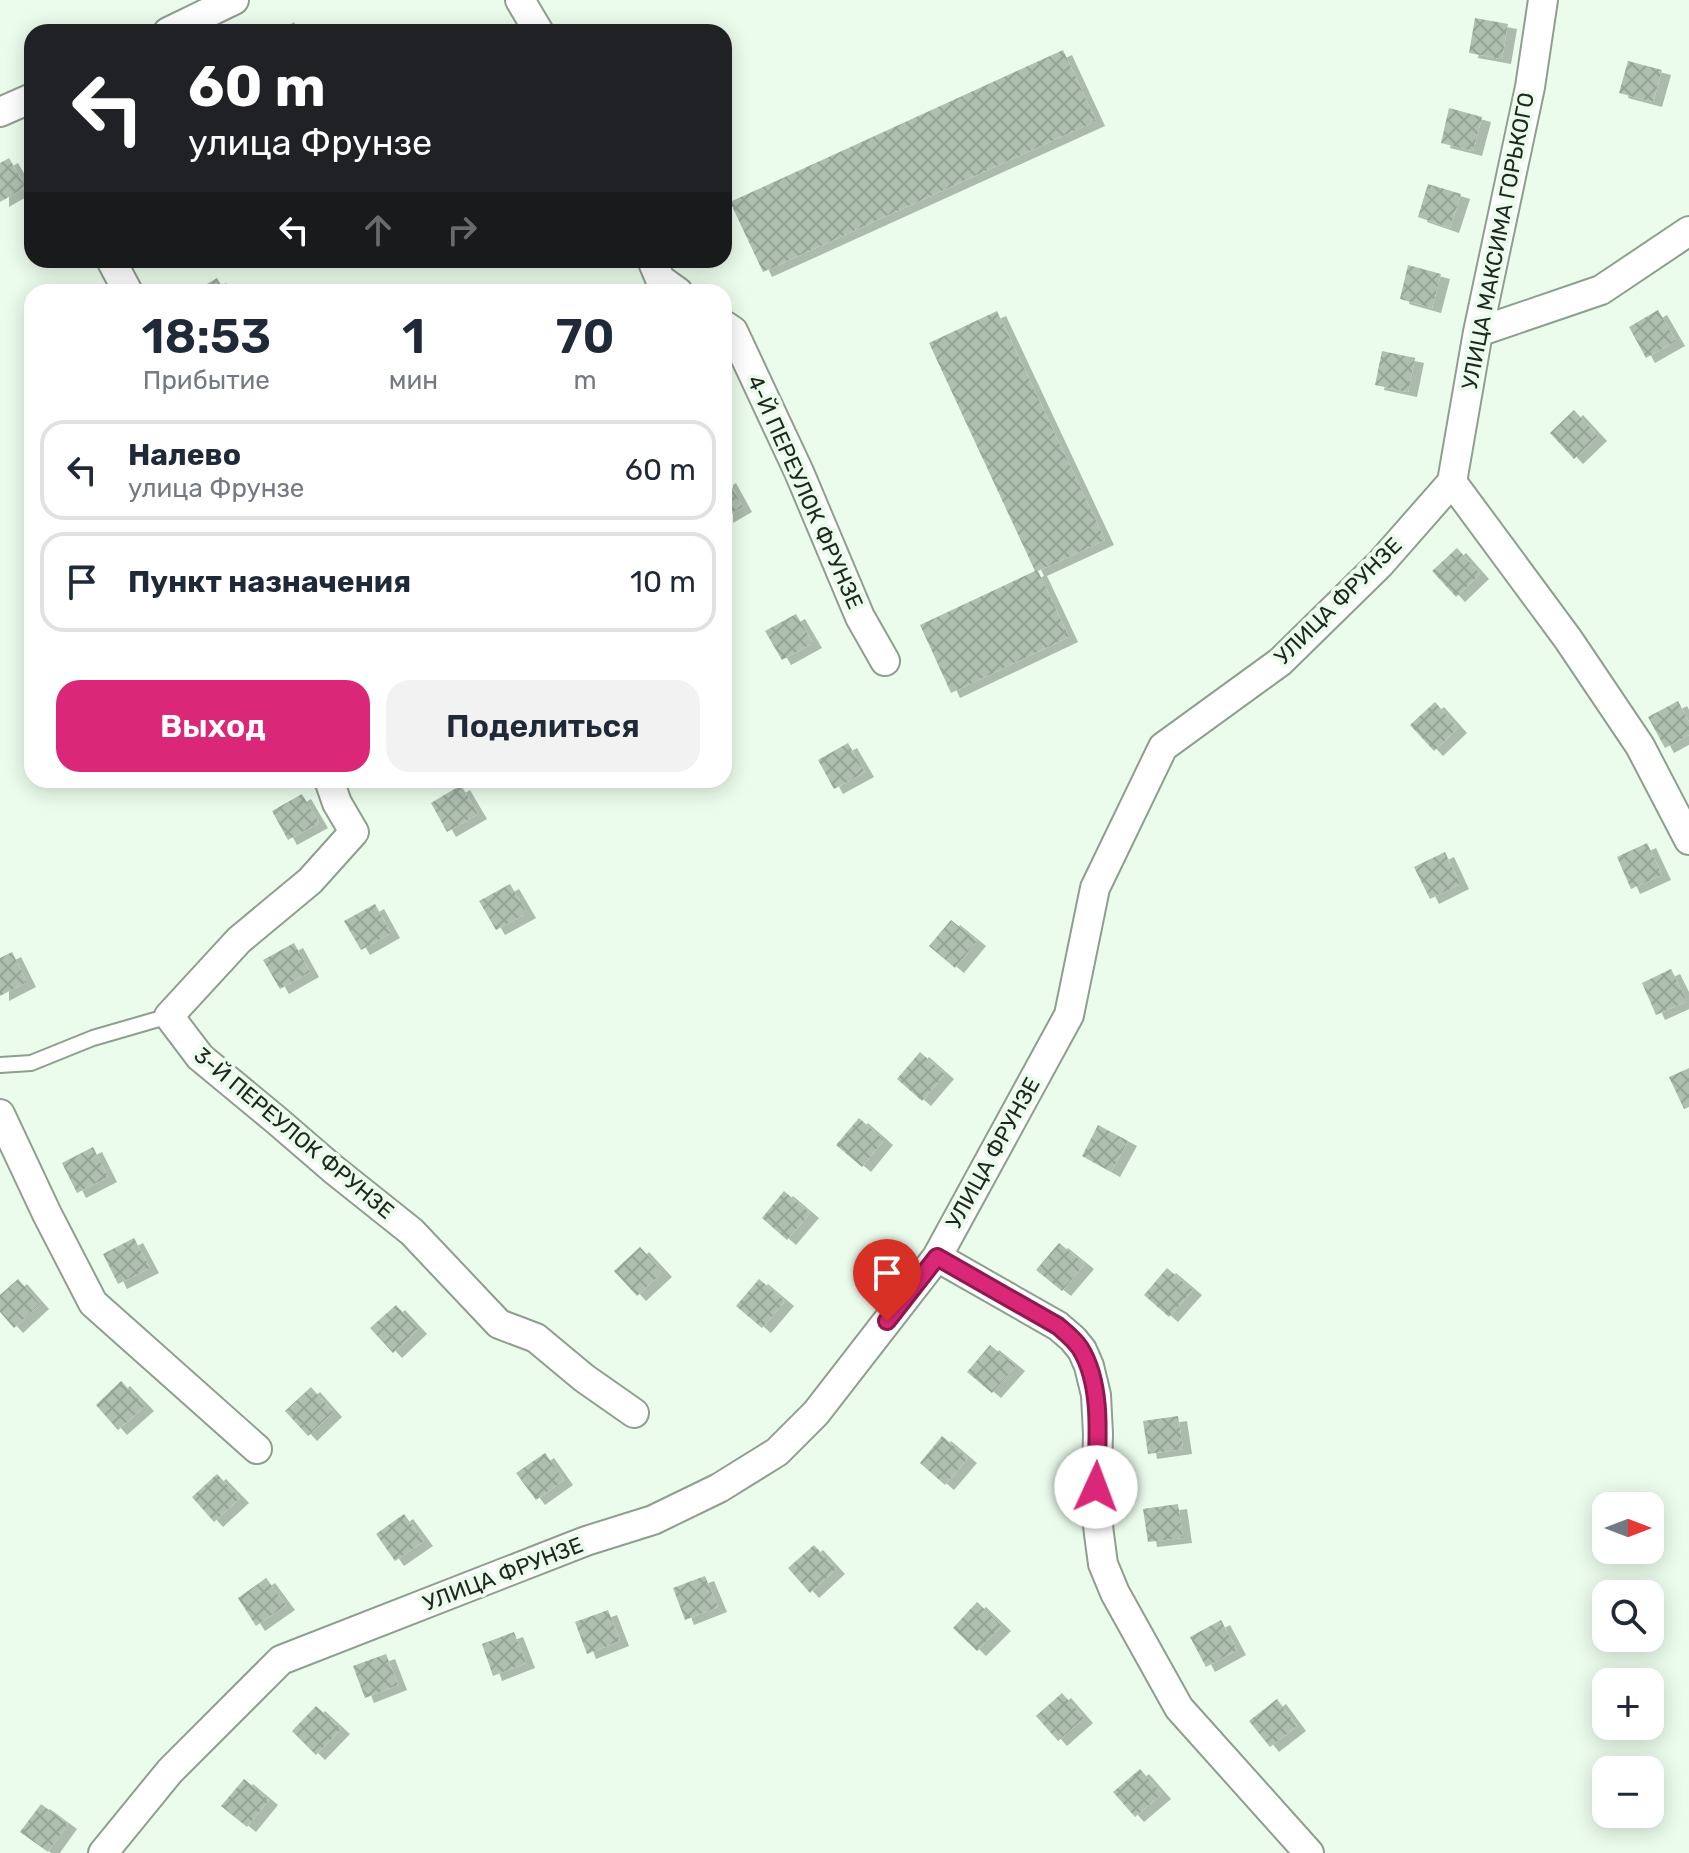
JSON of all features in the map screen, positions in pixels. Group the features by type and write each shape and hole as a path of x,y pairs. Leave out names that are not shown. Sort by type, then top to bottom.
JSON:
{"street":[{"path":"184,24 234,0"},
{"path":"520,0 534,24"},
{"name":"УЛИЦА МАКСИМА ГОРЬКОГО","path":"1452,482 1478,332 1530,87 1543,0"},
{"path":"0,112 24,102"},
{"path":"1478,332 1601,290 1689,231"},
{"path":"655,268 660,279 667,284"},
{"name":"4-Й ПЕРЕУЛОК ФРУНЗЕ","path":"732,330 799,472 860,617 885,661"},
{"path":"1452,482 1568,639 1640,746 1689,840"},
{"name":"УЛИЦА ФРУНЗЕ","path":"103,1853 170,1771 281,1660 586,1541 653,1520 719,1488 777,1452 816,1413 937,1257 1069,1015 1095,888 1163,747 1280,662 1380,564 1452,482"},
{"path":"169,1016 239,940 310,881 354,832 332,788"},
{"name":"3-Й ПЕРЕУЛОК ФРУНЗЕ","path":"169,1016 200,1057 412,1232 499,1324 536,1338 584,1378 634,1413"},
{"path":"0,1114 93,1303 257,1449"},
{"path":"937,1257 1058,1326 1082,1350 1096,1395 1096,1507 1103,1564 1115,1593 1179,1708 1309,1853"}],"lane":[{"path":"0,1065 31,1063 93,1038 169,1016"}],"building":[{"path":"1475,18 1508,24 1502,59 1469,53"},
{"path":"1063,50 1096,121 763,272 732,201"},
{"path":"1628,61 1662,70 1653,102 1619,93"},
{"path":"1449,108 1482,117 1473,151 1441,143"},
{"path":"9,158 24,188 0,202 0,163"},
{"path":"1428,184 1461,194 1450,228 1418,217"},
{"path":"1408,265 1441,274 1432,308 1400,299"},
{"path":"217,278 220,284 207,284"},
{"path":"1658,310 1676,341 1646,358 1629,327"},
{"path":"997,311 1105,540 1038,571 1069,637 951,693 920,625 1035,571 929,343"},
{"path":"1382,351 1415,358 1408,392 1375,385"},
{"path":"1574,410 1598,436 1574,459 1550,433"},
{"path":"732,487 743,507 732,513"},
{"path":"1457,548 1480,574 1456,597 1432,571"},
{"path":"796,614 813,643 782,660 765,631"},
{"path":"1678,701 1689,722 1689,735 1665,748 1648,717"},
{"path":"1435,702 1458,728 1434,751 1410,725"},
{"path":"848,743 865,772 834,789 818,760"},
{"path":"456,788 463,788 478,814 447,832 431,803"},
{"path":"302,794 319,823 288,840 272,811"},
{"path":"1647,843 1662,875 1631,889 1617,857"},
{"path":"1445,852 1460,884 1430,899 1414,867"},
{"path":"510,884 527,913 496,930 479,901"},
{"path":"375,904 391,933 361,950 344,921"},
{"path":"951,920 977,941 955,968 929,946"},
{"path":"294,943 310,972 280,989 263,960"},
{"path":"12,952 27,982 0,996 0,958"},
{"path":"1671,969 1687,1001 1656,1015 1642,983"},
{"path":"920,1052 945,1074 922,1101 897,1079"},
{"path":"1689,1068 1689,1107 1684,1109 1669,1077"},
{"path":"859,1118 884,1140 862,1167 836,1145"},
{"path":"1098,1125 1128,1141 1111,1172 1082,1156"},
{"path":"93,1147 108,1177 77,1193 62,1163"},
{"path":"784,1191 810,1213 787,1240 762,1218"},
{"path":"134,1238 150,1268 118,1284 103,1254"},
{"path":"1059,1243 1085,1264 1062,1291 1036,1270"},
{"path":"640,1247 663,1272 637,1296 614,1271"},
{"path":"1167,1268 1193,1290 1169,1317 1144,1295"},
{"path":"18,1279 40,1304 14,1328 0,1312 0,1295"},
{"path":"759,1279 785,1301 762,1328 736,1306"},
{"path":"396,1305 418,1329 393,1353 370,1328"},
{"path":"990,1345 1016,1366 992,1393 967,1372"},
{"path":"121,1381 145,1406 118,1430 96,1405"},
{"path":"311,1387 333,1412 308,1436 285,1411"},
{"path":"1178,1416 1183,1449 1148,1454 1143,1421"},
{"path":"942,1436 968,1458 945,1485 920,1463"},
{"path":"545,1453 564,1480 536,1500 516,1473"},
{"path":"217,1474 240,1498 214,1522 192,1497"},
{"path":"1178,1504 1183,1538 1148,1542 1143,1509"},
{"path":"404,1514 424,1541 395,1561 376,1534"},
{"path":"814,1545 836,1569 810,1593 788,1568"},
{"path":"705,1576 718,1607 685,1620 673,1588"},
{"path":"266,1578 286,1605 256,1626 238,1598"},
{"path":"977,1602 1002,1626 977,1651 953,1628"},
{"path":"608,1610 620,1641 587,1654 575,1622"},
{"path":"1221,1620 1237,1650 1206,1667 1190,1637"},
{"path":"514,1632 526,1663 493,1676 482,1644"},
{"path":"386,1654 398,1685 365,1698 353,1666"},
{"path":"1062,1693 1084,1718 1058,1741 1036,1716"},
{"path":"1277,1699 1297,1726 1270,1747 1249,1721"},
{"path":"316,1706 341,1729 316,1755 292,1731"},
{"path":"1140,1769 1162,1794 1135,1817 1113,1792"},
{"path":"244,1779 269,1800 247,1827 221,1806"},
{"path":"41,1804 68,1824 48,1852 20,1832"}],"route":[{"path":"887,1321 937,1257 1058,1326 1082,1350 1096,1395 1096,1487"}]}
